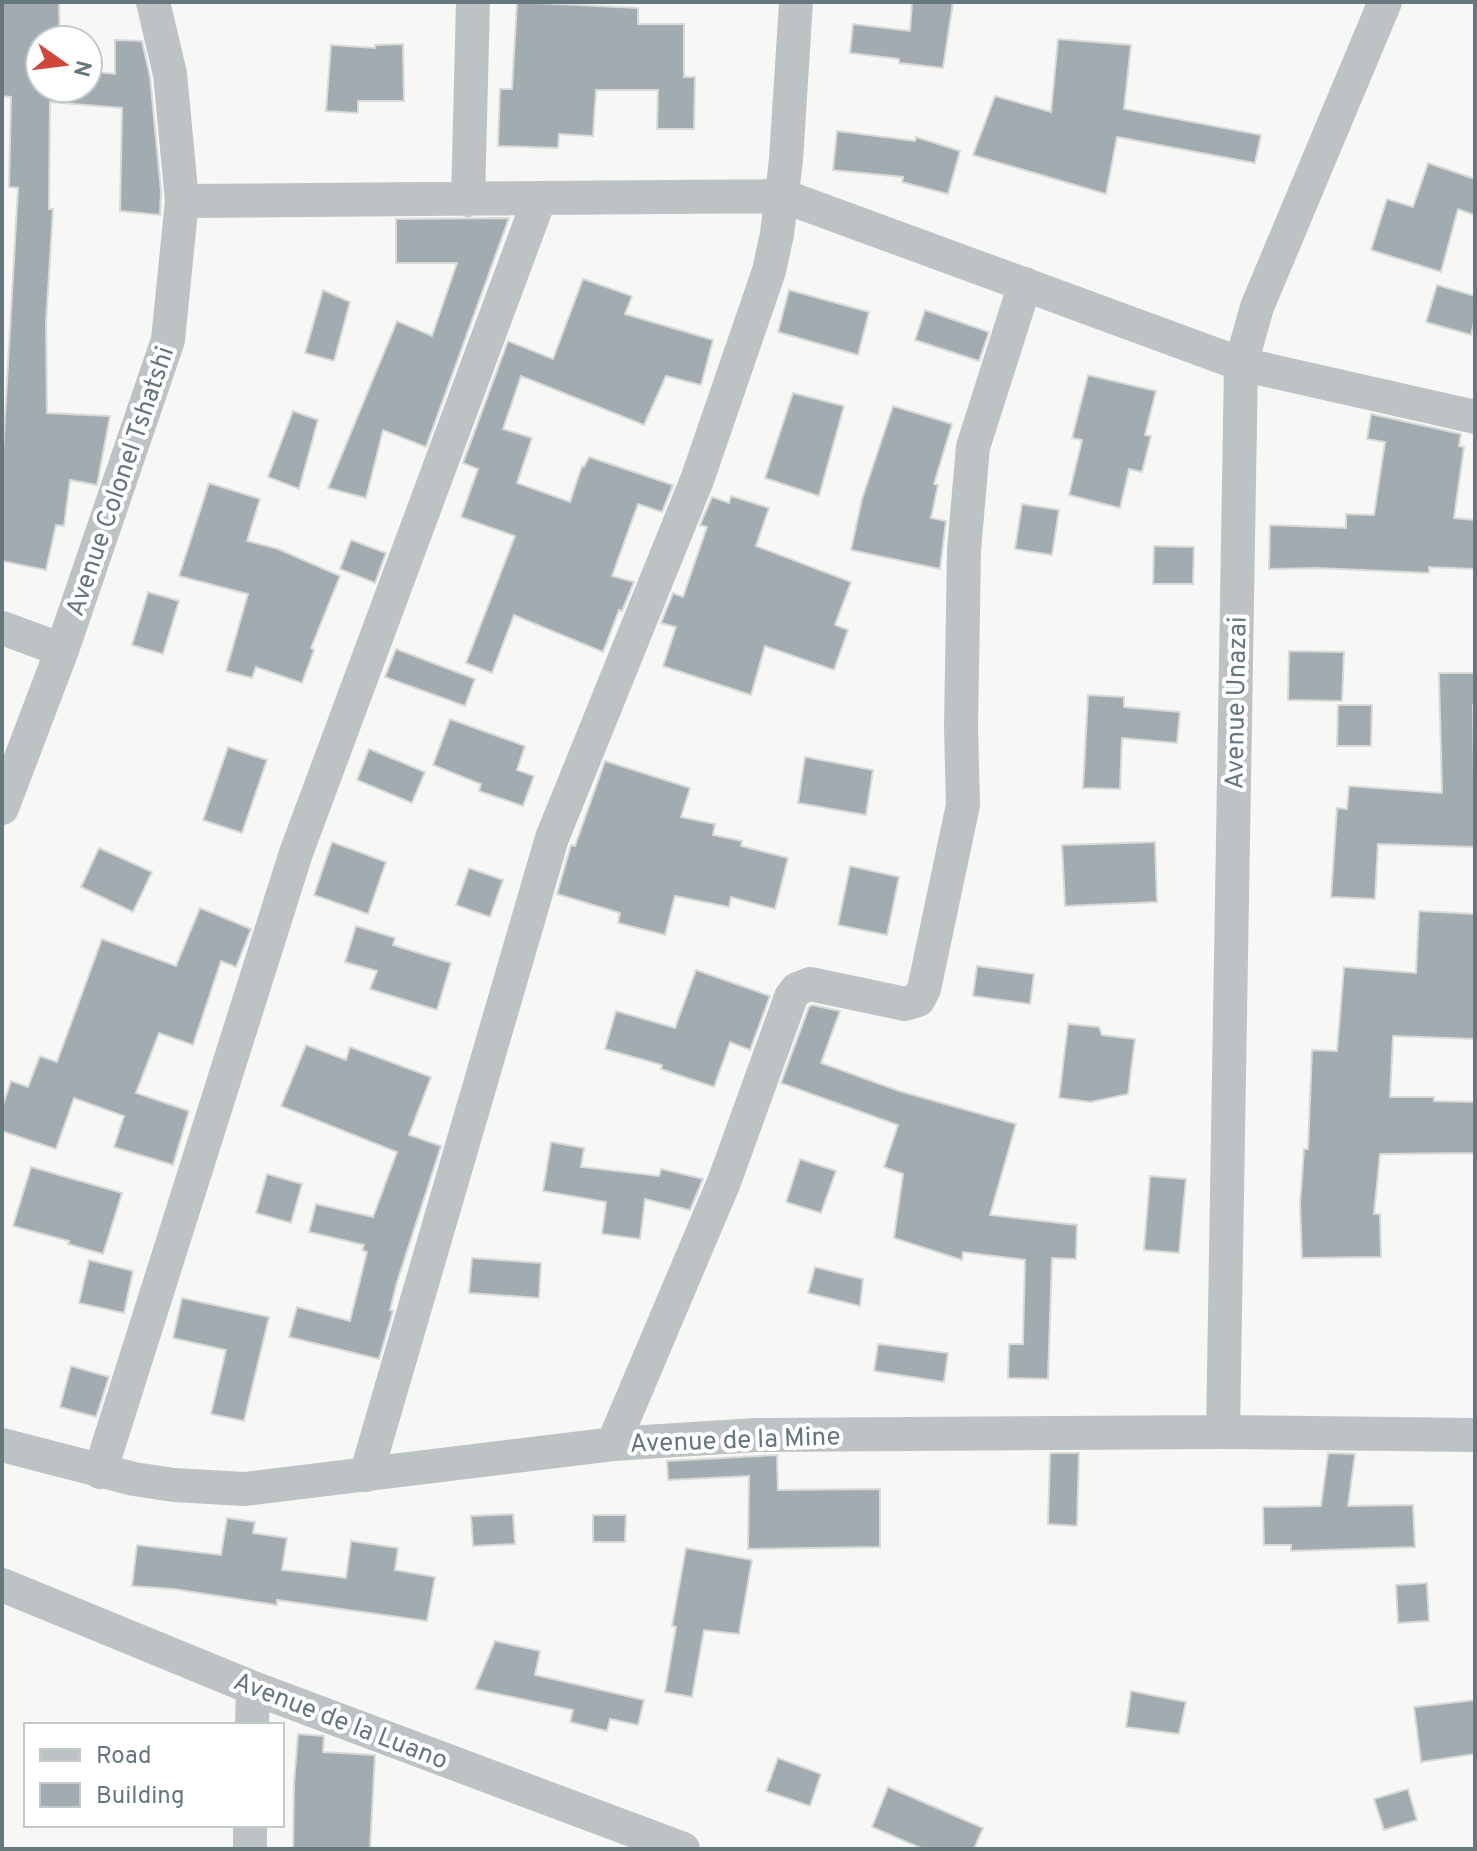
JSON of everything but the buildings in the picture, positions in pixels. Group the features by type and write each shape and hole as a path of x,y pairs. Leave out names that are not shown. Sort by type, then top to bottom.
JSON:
{"street":[{"name":"Avenue Colonel Tshatshi","path":"2,808 62,650 168,340 182,201 170,74 153,2"},
{"path":"468,200 473,2"},
{"path":"366,1475 552,838 697,480 769,271 783,196 796,2"},
{"name":"Avenue Unazai","path":"1223,1432 1241,364 1257,307 1385,2"},
{"path":"182,201 783,196 1241,364 1475,417"},
{"path":"100,1472 296,853 539,200"},
{"path":"613,1444 724,1182 791,997 797,989 810,984 905,1004 918,1000 924,989 963,805 964,550 973,447 1025,284"},
{"path":"2,628 62,650"},
{"name":"Avenue de la Mine","path":"2,1445 100,1472 174,1485 244,1489 613,1444 756,1435 1223,1432 1475,1435"},
{"name":"Avenue de la Luano","path":"2,1585 633,1840 683,1849"},
{"path":"252,1723 253,1688"},
{"path":"250,1827 250,1849"}]}
